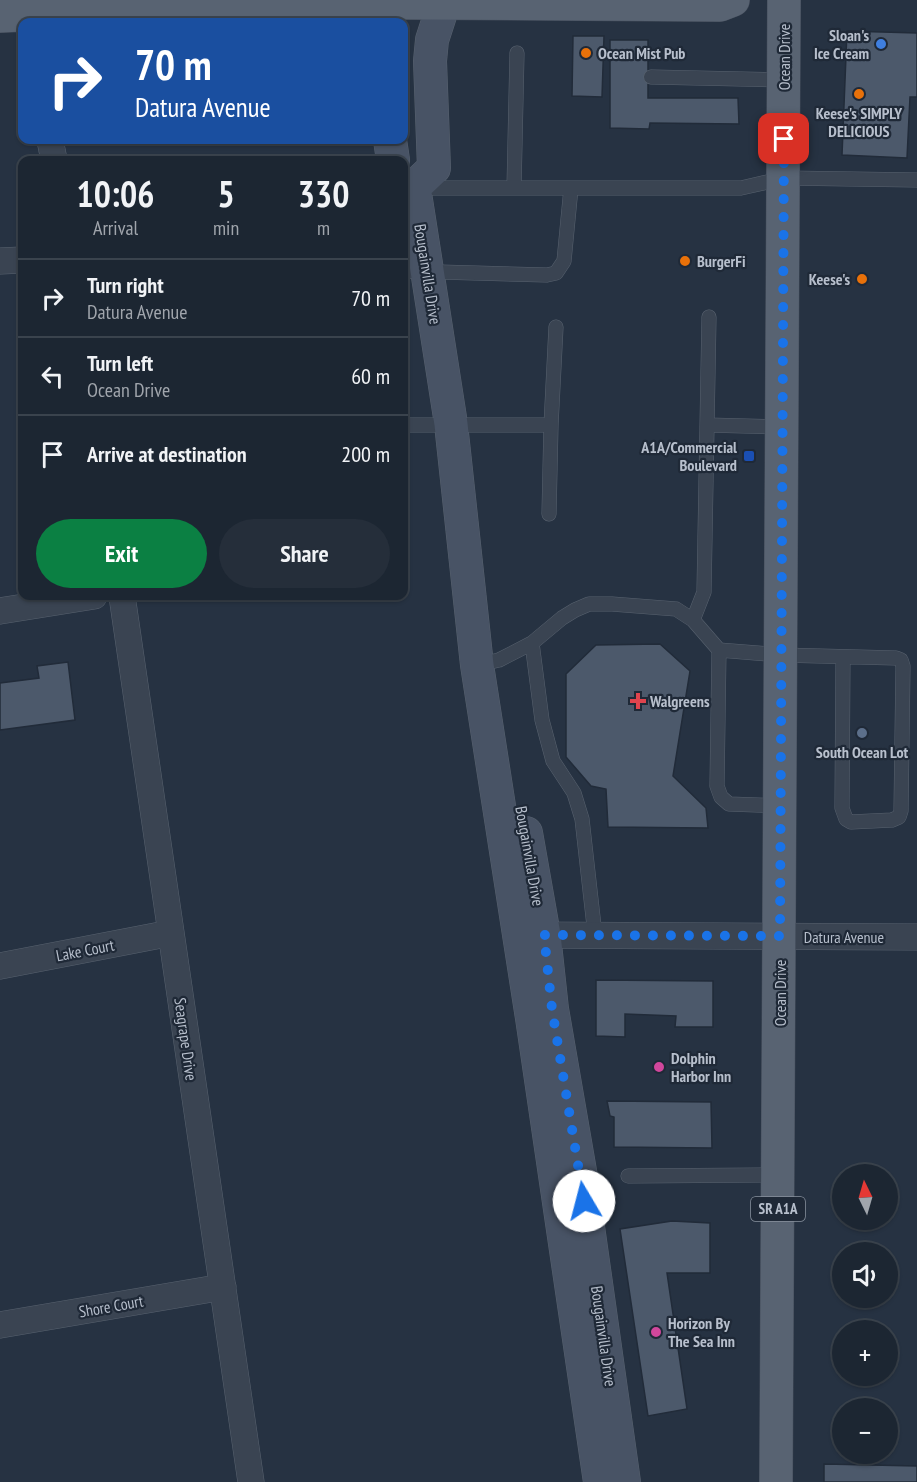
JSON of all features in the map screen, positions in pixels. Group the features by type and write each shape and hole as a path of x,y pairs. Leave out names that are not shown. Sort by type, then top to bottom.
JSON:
{"main road":[{"path":"19,13 175,4 372,8 444,3 720,5 733,0"},
{"name":"Ocean Drive","path":"776,1482 785,178 784,0"}],"street":[{"path":"408,184 434,168 430,60 432,40 444,3"},
{"name":"Bougainvilla Drive","path":"408,196 415,271 452,435 532,935 600,1482"},
{"path":"0,261 18,260"},
{"path":"0,611 69,600"},
{"name":"Seagrape Drive","path":"123,600 251,1482"},
{"name":"Lake Court","path":"0,966 171,933"},
{"name":"Bougainvilla Drive","path":"532,935 552,1009 581,1177 624,1482"},
{"name":"Datura Avenue","path":"532,935 917,937"},
{"name":"Shore Court","path":"0,1325 223,1287"}],"lane":[{"path":"514,188 517,53"},
{"path":"651,77 784,80"},
{"path":"408,185 514,188 741,188 785,178 917,180"},
{"path":"415,271 547,275 556,273 564,261 571,188"},
{"path":"693,620 704,592 709,317"},
{"path":"549,514 556,327"},
{"path":"408,426 452,435 551,425"},
{"path":"707,425 783,427"},
{"path":"488,662 532,644 562,618 589,604 676,609 693,620 718,650 717,786 721,796 729,804 781,806"},
{"path":"532,644 542,720 553,761 574,793 582,819 595,934"},
{"path":"718,650 901,660 903,666 901,811 899,817 892,820 851,822 846,819 842,808 843,657"},
{"path":"628,1176 778,1175"}],"building":[{"path":"847,31 917,33 917,97 910,97 907,158 842,155"},
{"path":"573,36 604,36 602,97 572,96"},
{"path":"610,40 648,40 648,98 738,98 739,124 650,123 649,129 610,128"},
{"path":"660,644 690,671 673,776 706,808 708,828 608,827 606,789 591,786 566,757 566,674 596,645"},
{"path":"68,662 75,720 0,730 0,683 39,678 37,666"},
{"path":"596,980 713,981 713,1027 675,1027 676,1016 625,1014 625,1037 596,1036"},
{"path":"607,1101 711,1102 712,1148 614,1147 614,1117 610,1116"},
{"name":"Horizon By The Sea Inn","path":"672,1221 710,1223 710,1273 667,1273 687,1409 648,1416 620,1229"},
{"path":"824,1464 917,1466 917,1482 824,1482"}],"place":[{"name":"Sloan's Ice Cream","path":"881,44"},
{"name":"Ocean Mist Pub","path":"586,53"},
{"name":"Keese's SIMPLY DELICIOUS","path":"859,94"},
{"name":"BurgerFi","path":"685,261"},
{"name":"Keese's","path":"862,279"},
{"name":"A1A/Commercial Boulevard","path":"749,456"},
{"name":"Walgreens","path":"638,701"},
{"name":"South Ocean Lot","path":"862,733"},
{"name":"Dolphin Harbor Inn","path":"659,1067"},
{"name":"Horizon By The Sea Inn","path":"656,1332"}],"route":[{"path":"584,1201 552,1009 544,935 780,936 784,139"}]}
